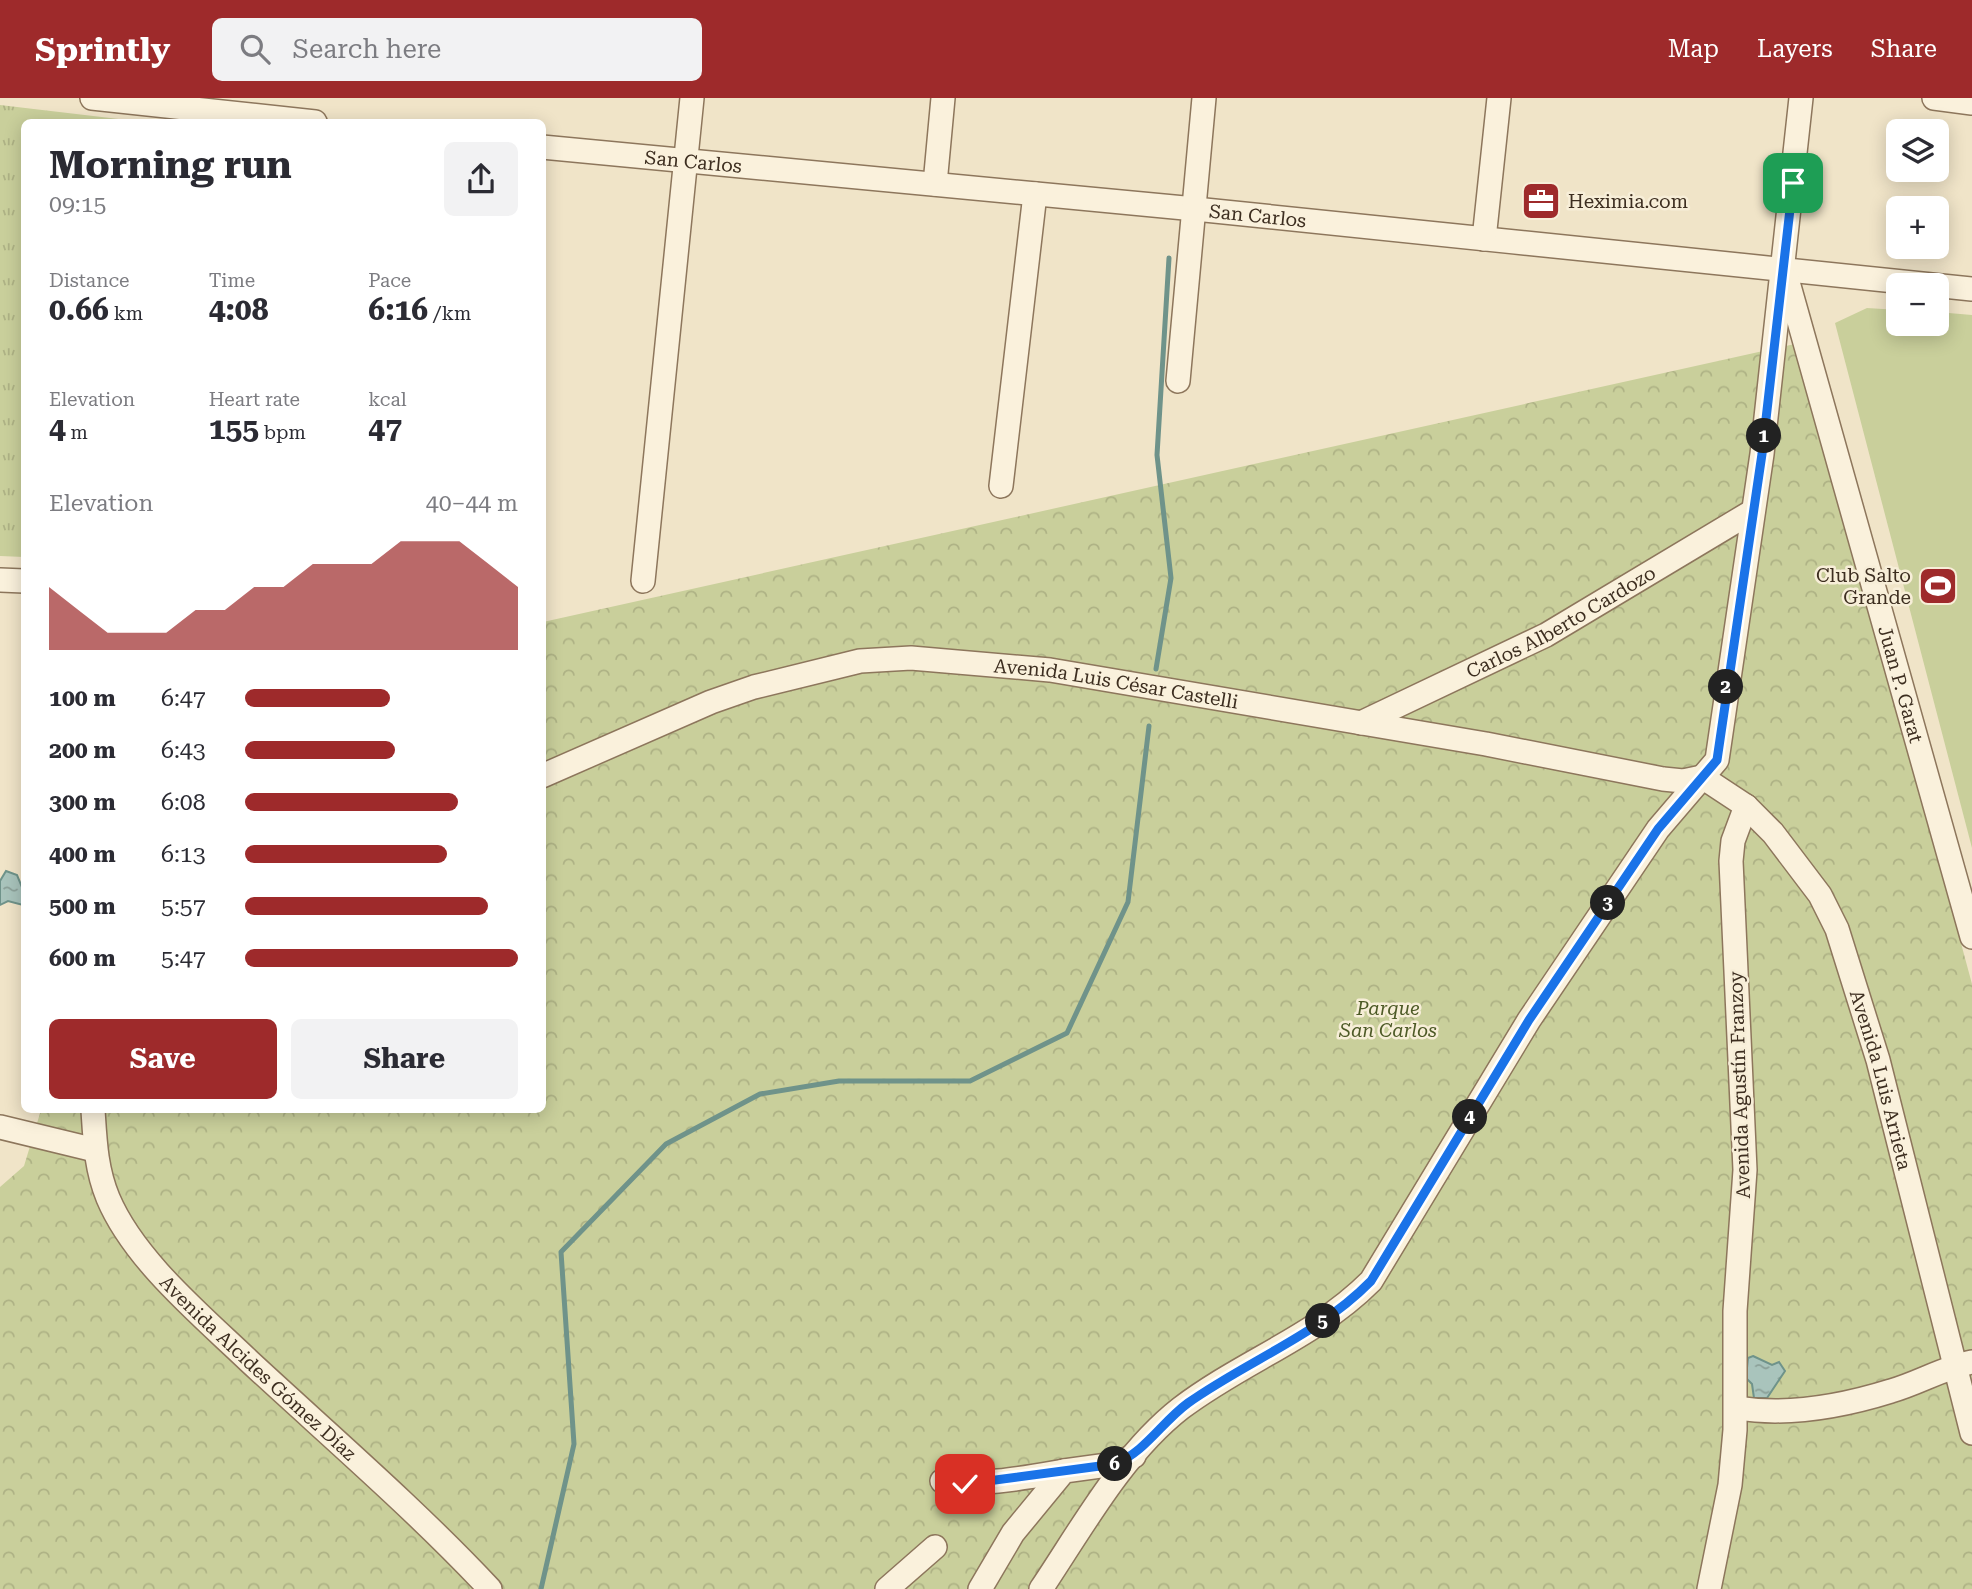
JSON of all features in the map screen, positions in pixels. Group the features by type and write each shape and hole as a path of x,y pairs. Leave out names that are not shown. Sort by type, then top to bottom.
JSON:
{"street":[{"path":"92,98 181,110 282,119"},
{"path":"643,581 692,98"},
{"path":"935,184 943,98"},
{"path":"1178,381 1204,98"},
{"path":"1484,239 1499,98"},
{"path":"942,1481 998,1482 1115,1464 1133,1456 1159,1428 1223,1379 1296,1339 1344,1308 1371,1281 1529,1020 1658,829 1717,760 1784,269 1801,98"},
{"path":"1934,98 1972,103"},
{"name":"San Carlos","path":"546,146 685,162 1195,209 1972,289"},
{"path":"1001,486 1035,194"},
{"name":"Juan P. Garat","path":"1784,269 1972,937"},
{"name":"Carlos Alberto Cardozo","path":"1361,723 1546,635 1753,511"},
{"path":"0,580 21,581"},
{"name":"Avenida Luis César Castelli","path":"546,774 710,702 754,687 860,661 937,659 1050,670 1361,723 1663,779 1684,781 1702,777"},
{"name":"Avenida Luis Arrieta","path":"1702,777 1746,806 1773,833 1820,895 1837,929 1878,1060 1962,1364 1972,1433"},
{"name":"Avenida Agustín Franzoy","path":"1709,1589 1730,1485 1737,1408 1735,1311 1745,1170 1731,861 1733,841 1746,806"},
{"name":"Avenida Alcides Gómez Díaz","path":"93,1113 95,1150 108,1198 128,1234 146,1258 221,1334 490,1589"},
{"path":"0,1127 95,1150"},
{"path":"1737,1408 1763,1412 1851,1401 1893,1391 1962,1364"},
{"path":"1041,1589 1115,1480 1159,1428"},
{"path":"981,1589 1013,1533 1063,1471"},
{"path":"887,1589 935,1547"}],"green space":[{"path":"0,105 119,119 21,119 21,557 0,556"},
{"name":"Club Salto Grande","path":"1867,308 1886,309 1886,336 1949,336 1949,313 1972,315 1972,848 1835,323"},
{"name":"Parque San Carlos","path":"1799,343 1972,984 1972,1589 0,1589 0,1187 24,1166 40,1113 546,1113 546,621"}],"water":[{"path":"6,871 17,875 21,885 21,904 8,901 0,905 0,881"},
{"path":"1753,1356 1772,1365 1779,1362 1785,1371 1767,1398 1754,1398 1752,1384 1746,1378 1748,1358"}],"waterway":[{"path":"1156,669 1171,578 1157,455 1169,258"},
{"path":"541,1589 574,1444 561,1252 666,1144 760,1094 839,1081 970,1081 1067,1033 1128,902 1149,726"}],"place":[{"name":"Heximia.com","path":"1541,201"},
{"name":"Club Salto Grande","path":"1938,586"}],"route":[{"path":"965,1484 998,1482 1115,1464 1133,1456 1180,1410 1223,1379 1296,1339 1344,1308 1371,1281 1529,1020 1658,829 1717,760 1762,454 1793,183"}]}
